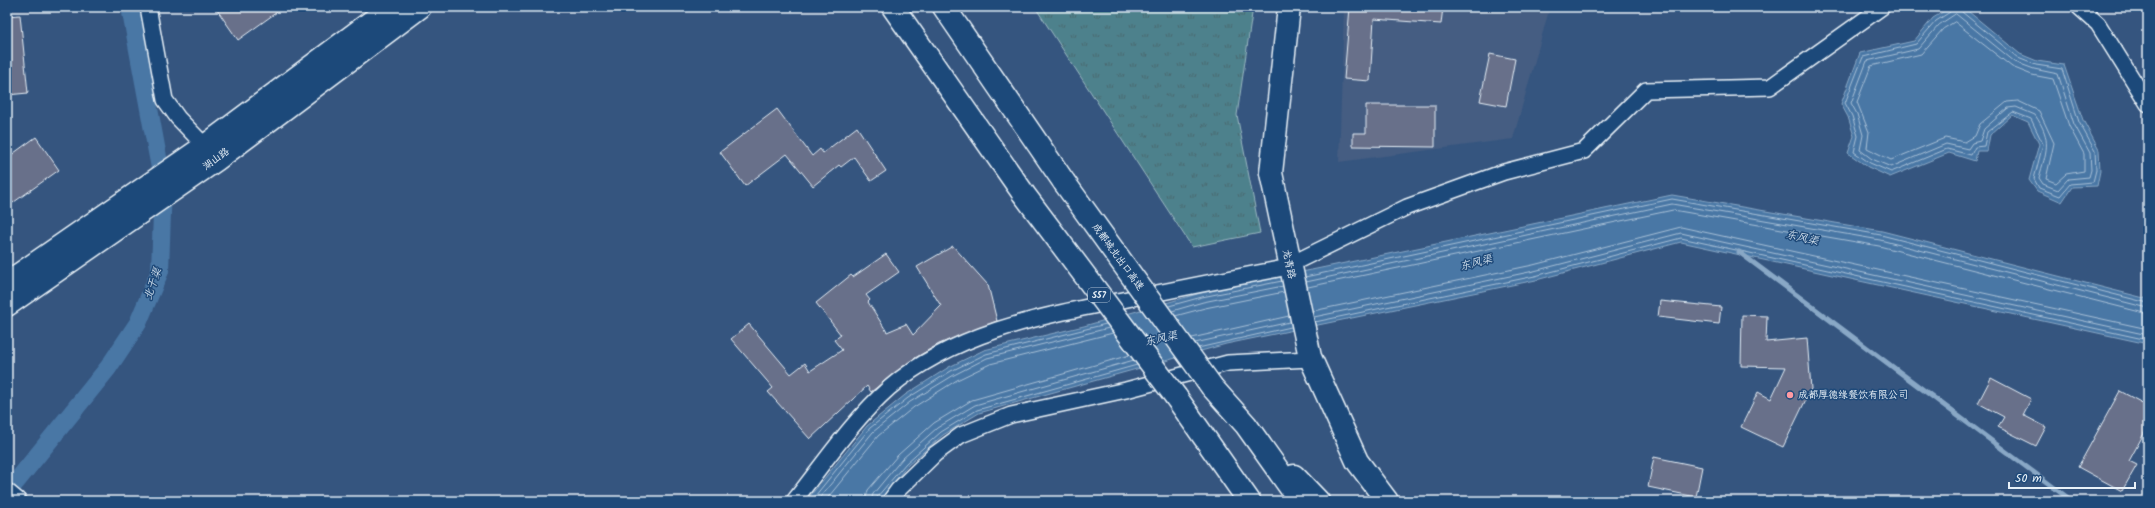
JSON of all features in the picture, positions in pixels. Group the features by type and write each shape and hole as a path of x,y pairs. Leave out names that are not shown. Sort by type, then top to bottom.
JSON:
{"main road":[{"name":"湖山路","path":"176,177 205,146 391,7"},
{"name":"湖山路","path":"7,283 136,204 420,7"},
{"name":"S57","path":"893,7 1022,193 1176,397 1188,417 1249,501"},
{"name":"成都城北出口高速","path":"944,7 1064,182 1212,386 1246,425 1300,501"},
{"name":"龙青路","path":"1289,7 1271,173 1289,266 1310,358 1357,461 1387,501"},
{"name":"湖山路","path":"7,305 136,204"},
{"path":"1188,417 1234,501"},
{"path":"1246,425 1318,501"}],"street":[{"path":"148,7 165,100 178,118 205,146"},
{"path":"794,501 859,419 890,388 937,355 997,328 1091,306 1289,266 1407,207 1504,172 1584,151 1646,90 1770,87 1882,7"},
{"path":"2079,7 2098,24 2148,104"},
{"path":"890,501 898,490 935,454 962,435 1011,415 1126,390 1228,363 1310,358"},
{"path":"7,491 19,501"}],"shaded area":[{"path":"1344,7 1550,7 1513,139 1339,162"}],"green space":[{"path":"1035,7 1253,7 1237,115 1260,233 1192,247"}],"water":[{"path":"1951,7 1963,7 2020,54 2037,61 2064,65 2083,120 2099,150 2100,171 2097,186 2072,187 2062,202 2037,191 2029,180 2039,144 2028,122 2012,115 1990,135 1987,151 1977,151 1975,161 1949,153 1890,177 1868,167 1848,153 1854,136 1848,117 1841,104 1860,53 1914,41 1933,18"},
{"name":"东风渠","path":"1672,195 1882,231 2148,299 2148,344 1681,242 1536,280 1226,344 979,413 943,435 908,465 879,501 806,501 867,426 905,395 949,367 984,350 1084,326 1201,293"}],"building":[{"path":"215,7 284,7 238,40"},
{"path":"1350,7 1443,7 1441,24 1374,19 1370,81 1344,79"},
{"path":"20,15 28,93 7,95 7,16"},
{"path":"1490,54 1515,59 1506,106 1480,101"},
{"path":"1366,105 1435,105 1435,147 1353,146 1353,133 1366,133"},
{"path":"777,109 812,156 820,149 823,153 857,127 886,171 871,181 854,157 841,167 839,165 813,186 787,154 745,186 720,152"},
{"path":"36,137 59,170 7,207 7,158"},
{"path":"953,246 988,285 997,321 939,344 910,361 871,392 867,386 810,439 768,392 773,388 731,339 749,324 791,374 805,363 810,371 842,350 834,340 841,335 816,303 851,275 853,277 886,254 899,272 866,295 870,300 868,302 887,332 906,324 913,335 941,306 917,267"},
{"path":"1660,301 1721,307 1719,324 1658,317"},
{"name":"成都厚德缘餐饮有限公司","path":"1742,315 1767,316 1766,342 1807,338 1811,389 1783,447 1741,427 1758,392 1771,399 1786,367 1741,366"},
{"path":"1991,378 2031,399 2023,415 2046,427 2036,446 1998,427 2004,417 1978,403"},
{"path":"2120,391 2148,406 2148,426 2129,461 2137,465 2122,491 2078,467"},
{"path":"1654,457 1702,467 1696,497 1648,487"}],"waterway":[{"name":"北干渠","path":"7,493 108,368 138,323 160,271 163,184 130,7"},
{"path":"1739,252 2072,501"}],"place":[{"name":"成都厚德缘餐饮有限公司","path":"1790,395"}]}
